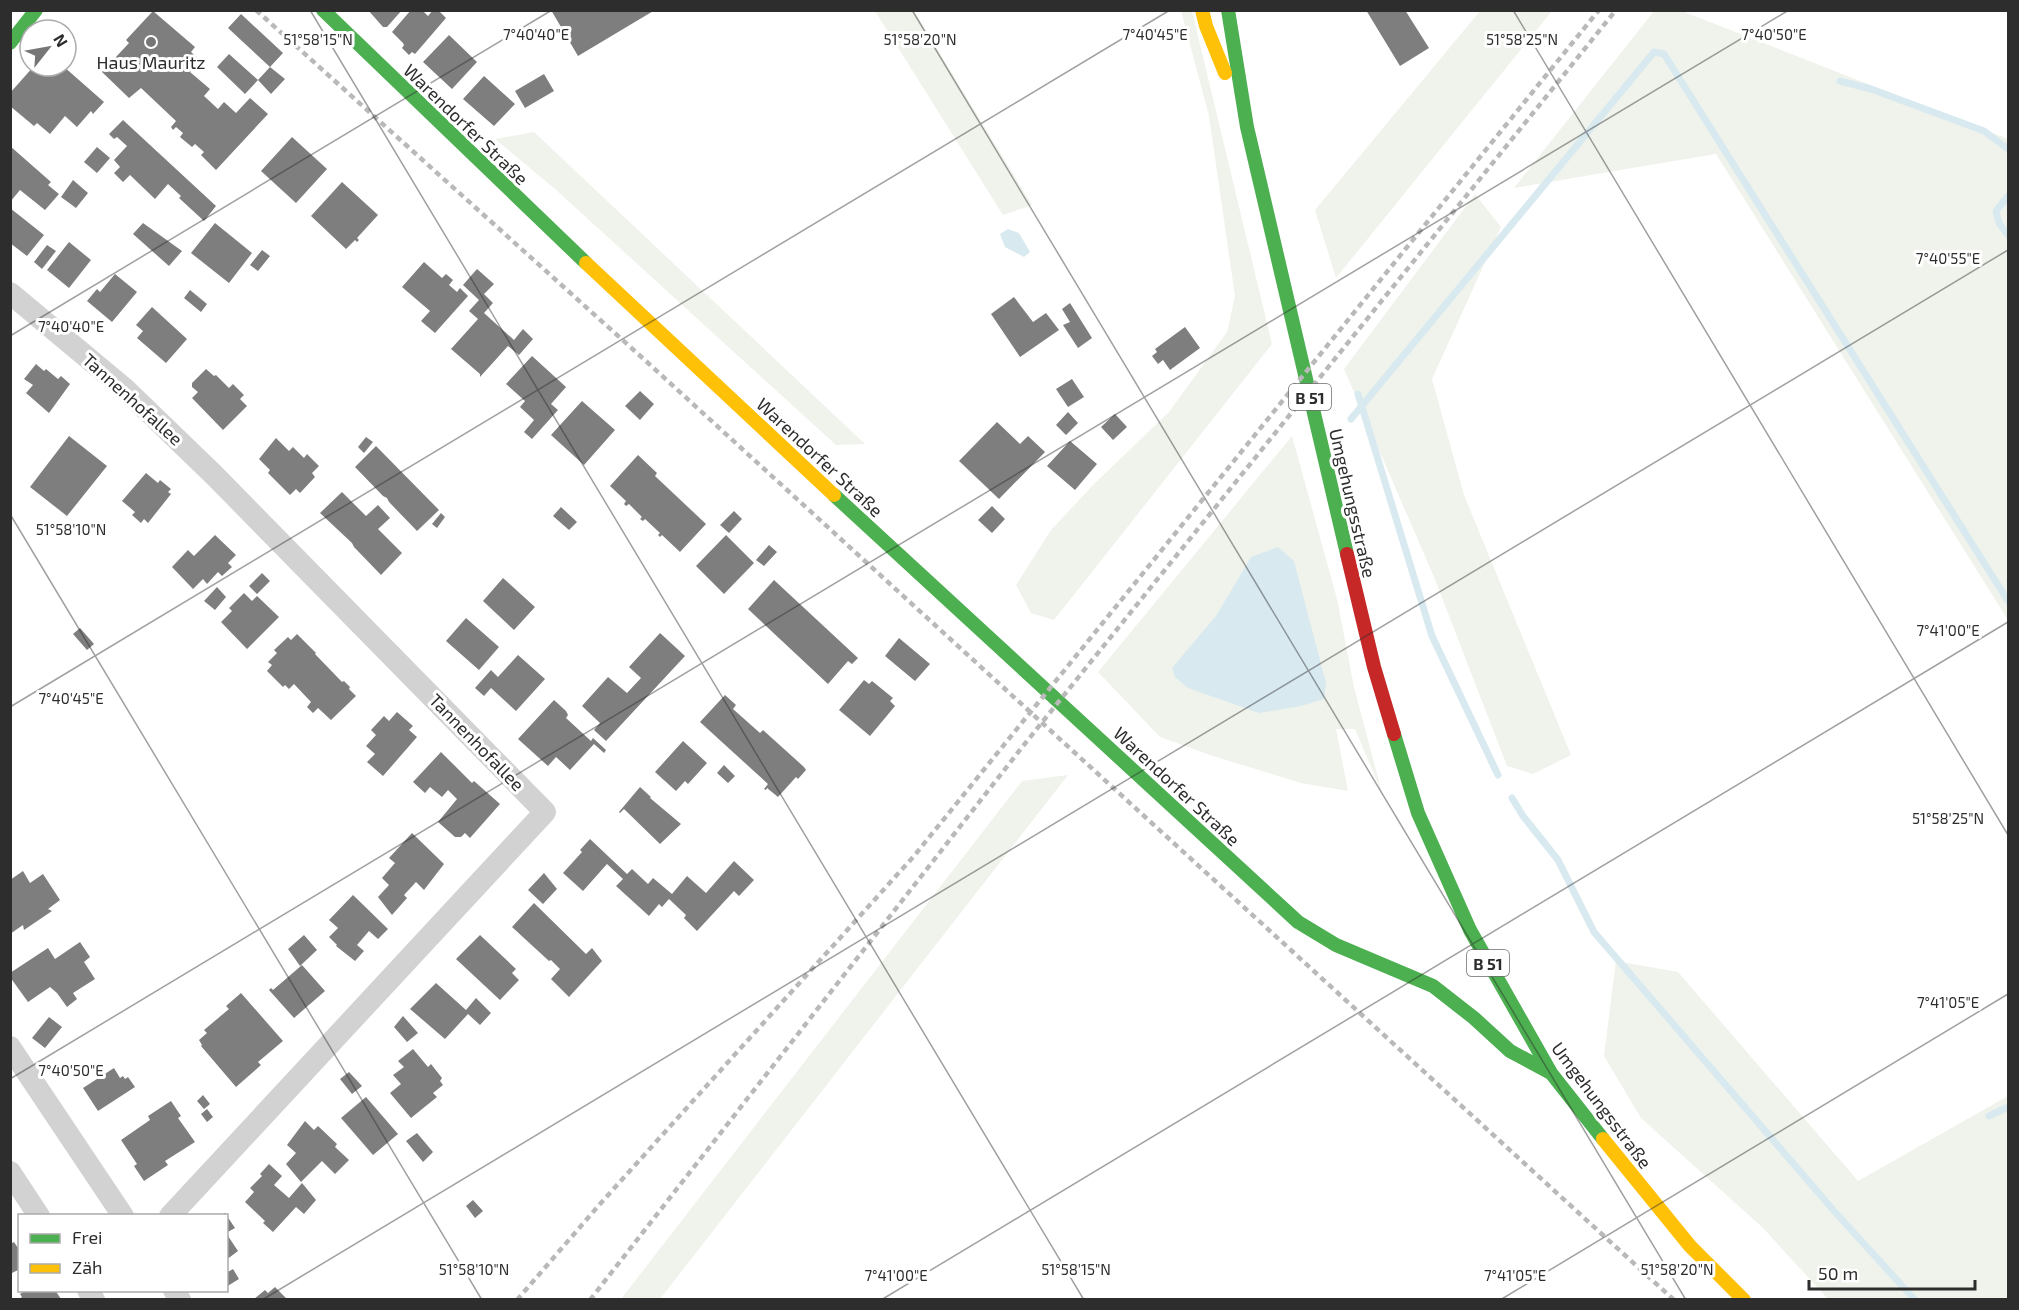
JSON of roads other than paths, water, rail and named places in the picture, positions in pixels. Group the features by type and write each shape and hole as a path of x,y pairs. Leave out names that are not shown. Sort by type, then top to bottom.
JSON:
{"main road":[{"path":"10,42 36,10"},
{"name":"Warendorfer Straße","path":"323,10 447,132 812,475 1299,922 1336,945 1433,986 1474,1018 1510,1051 1551,1073"},
{"name":"Umgehungsstraße","path":"1202,10 1206,26 1247,127"},
{"name":"Umgehungsstraße","path":"1228,10 1247,127 1371,656 1418,813 1432,849 1470,930 1551,1073 1638,1185 1690,1245 1744,1299"}],"street":[{"name":"Tannenhofallee","path":"10,293 125,389 214,475 545,812 171,1214"},
{"path":"10,1047 122,1214"},
{"path":"10,1172 38,1214"}],"waterway":[{"path":"1351,419 1654,52 1664,54 2008,601"},
{"path":"1840,81 1871,89 1984,131 2008,149"},
{"path":"2008,196 1996,211 1999,223 2008,235"},
{"path":"1358,394 1432,636 1498,775"},
{"path":"1512,798 1523,816 1558,860 1594,932 1835,1212 1915,1300"},
{"path":"1989,1116 2008,1107"}],"railway":[{"path":"256,10 647,362 1674,1300"},
{"path":"517,1300 600,1204 914,856 1599,10"},
{"path":"590,1300 1023,746 1616,10"}],"place":[{"name":"Haus Mauritz","path":"151,42"}]}
